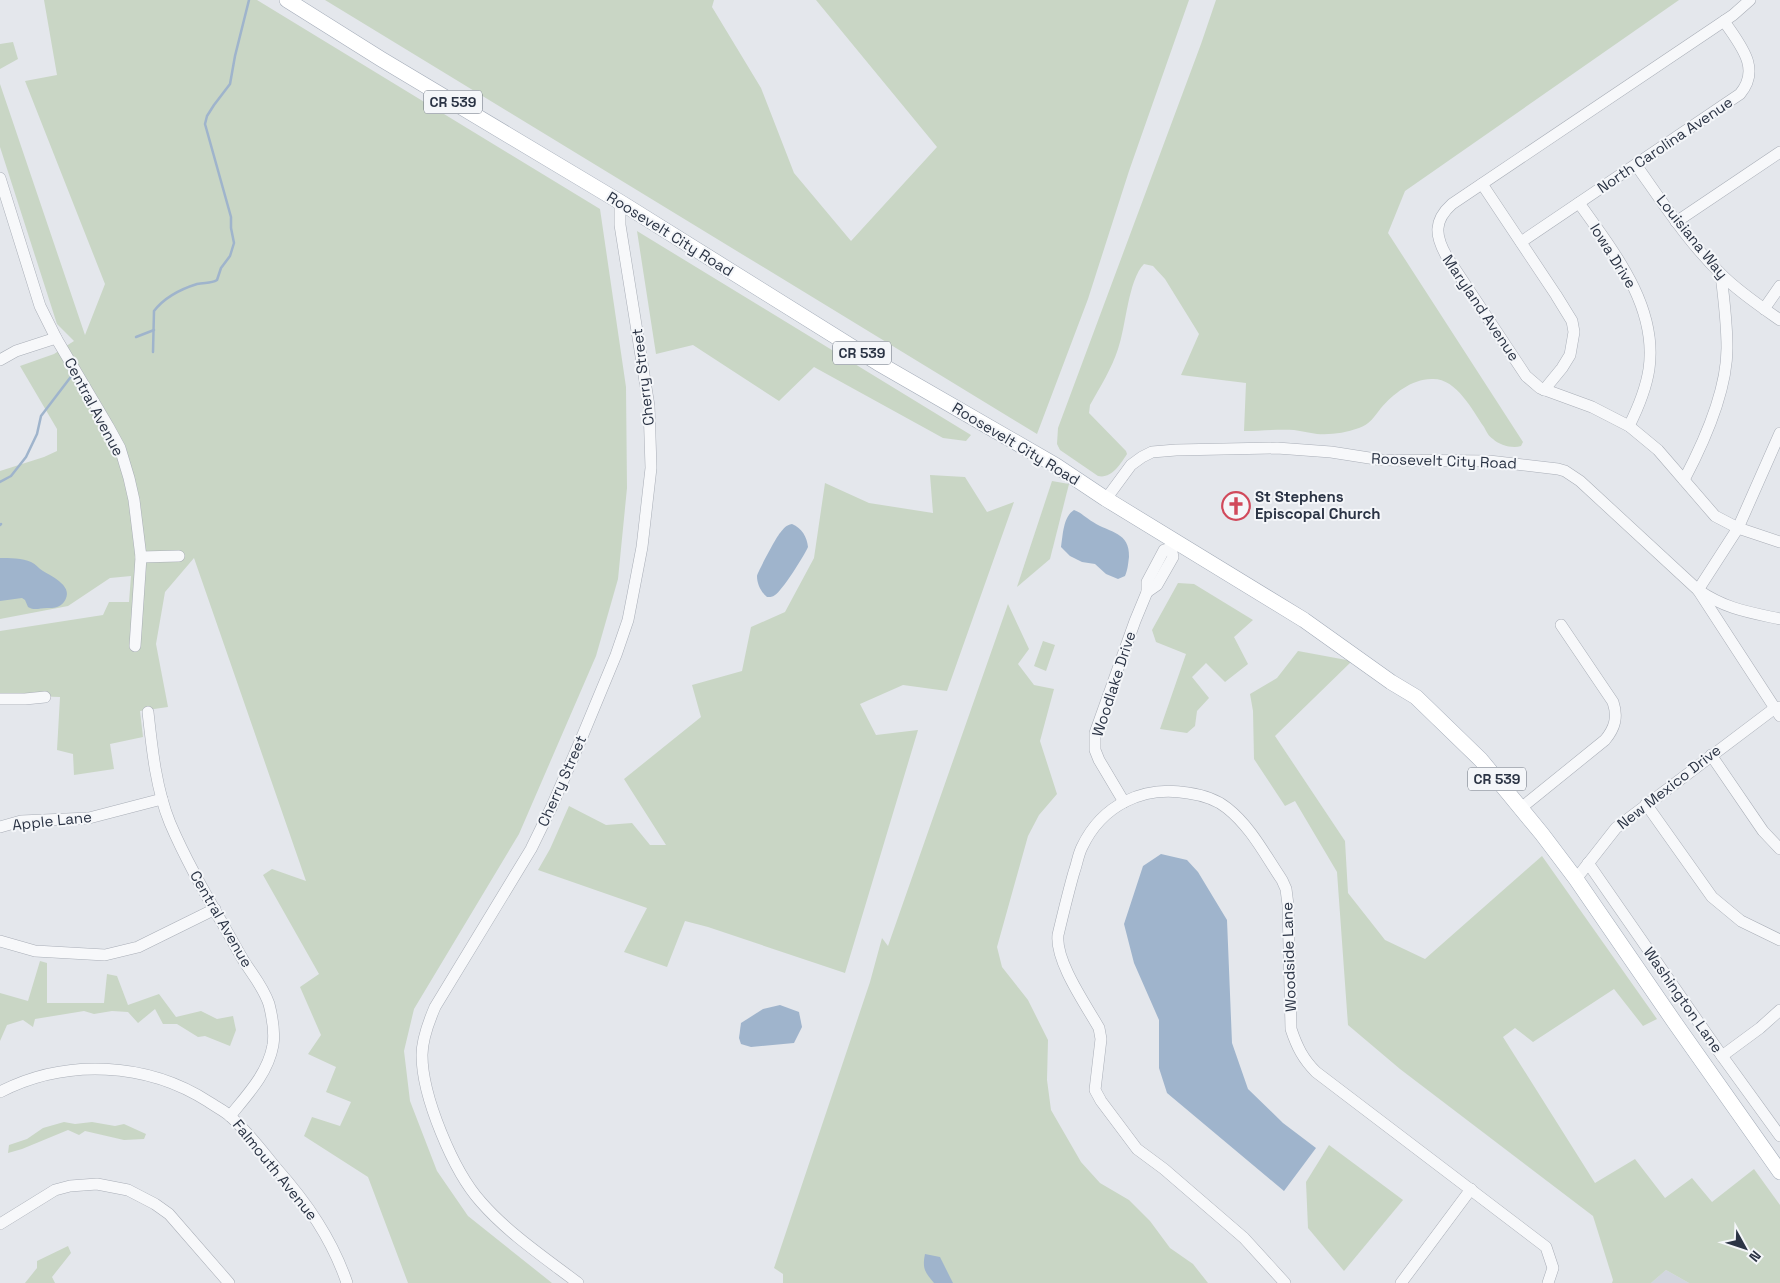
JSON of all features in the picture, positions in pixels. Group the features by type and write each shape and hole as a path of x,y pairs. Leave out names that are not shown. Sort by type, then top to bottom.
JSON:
{"main road":[{"name":"Roosevelt City Road","path":"287,0 381,59 620,202 856,349 1055,465 1106,499"},
{"name":"CR 539","path":"1106,499 1173,544 1304,620 1391,682 1416,697 1469,747 1521,808 1576,879 1780,1172"}],"street":[{"name":"Maryland Avenue","path":"1750,0 1724,21 1452,204 1442,214 1437,229 1440,244 1526,376 1535,385 1592,407 1629,426 1658,450 1715,516 1738,528 1780,542"},
{"name":"North Carolina Avenue","path":"1521,242 1734,99 1747,85 1750,74 1748,63 1744,52 1724,21"},
{"path":"1676,222 1780,152"},
{"name":"Louisiana Way","path":"1636,165 1676,222 1721,275 1780,320"},
{"name":"Central Avenue","path":"0,178 40,306 56,338 120,448 134,500 141,557 135,646"},
{"path":"1482,184 1569,315 1574,332 1572,347 1567,361 1544,390"},
{"name":"Cherry Street","path":"578,1283 494,1216 466,1183 450,1153 432,1105 423,1072 422,1052 429,1022 435,1007 526,856 552,806 616,655 628,620 642,547 651,468 649,406 620,225 620,202"},
{"name":"Iowa Drive","path":"1579,204 1612,250 1630,281 1638,297 1647,329 1650,356 1647,379 1643,395 1629,426"},
{"path":"1684,480 1705,436 1725,371 1727,349 1721,275"},
{"path":"1764,309 1780,286"},
{"path":"0,360 16,351 56,338"},
{"path":"1778,710 1698,590 1738,528 1780,433"},
{"name":"Roosevelt City Road","path":"1106,499 1125,472 1142,457 1152,452 1176,450 1276,448 1330,452 1382,460 1489,461 1562,470 1580,481 1698,590 1727,607 1780,619"},
{"name":"Woodlake Drive","path":"1124,802 1099,760 1095,750 1095,733 1147,592 1147,582 1152,569 1164,550 1173,544"},
{"path":"141,557 179,556"},
{"path":"1727,607 1723,619 1727,633"},
{"path":"1521,808 1605,740 1615,722 1616,714 1613,702 1561,625"},
{"path":"0,699 45,697"},
{"name":"New Mexico Drive","path":"1576,879 1616,828 1711,755 1778,710"},
{"name":"Central Avenue","path":"148,712 162,800 169,822 181,850 260,986 268,1003 273,1022 273,1044 266,1069 230,1116"},
{"path":"1711,755 1763,832 1780,850"},
{"name":"Woodside Lane","path":"1285,1283 1244,1238 1164,1168 1137,1149 1095,1090 1101,1038 1099,1028 1063,963 1057,944 1081,848 1092,830 1104,816 1124,802 1144,794 1158,791 1192,793 1225,806 1245,825 1286,889 1291,1029 1298,1049 1306,1063 1546,1248 1553,1268 1548,1283"},
{"name":"Apple Lane","path":"0,827 21,821 90,818 162,800"},
{"path":"1646,804 1712,897 1741,921 1780,940"},
{"name":"Washington Lane","path":"1588,863 1722,1056 1776,1119 1780,1136"},
{"path":"0,941 35,951 105,955 138,947 215,909"},
{"path":"1722,1056 1760,1028 1780,1010"},
{"name":"Falmouth Avenue","path":"0,1092 33,1078 89,1069 129,1071 158,1077 199,1095 230,1116 276,1167 314,1214 340,1263 347,1283"},
{"path":"0,1224 55,1190 70,1186 97,1184 128,1190 155,1204 169,1214 229,1283"},
{"path":"1400,1283 1471,1189"}],"shaded area":[{"path":"1666,1270 1689,1283 1651,1283"}],"green space":[{"path":"44,0 257,0 600,209 626,387 627,488 618,579 596,656 519,834 414,1009 404,1051 410,1101 437,1171 468,1216 552,1283 408,1283 368,1177 304,1136 312,1117 340,1126 351,1102 326,1092 336,1067 308,1054 321,1035 300,987 319,974 263,875 272,869 306,881 194,558 165,592 156,644 168,707 140,711 143,737 110,744 114,769 74,775 73,754 57,750 60,697 0,695 0,631 103,615 109,602 129,602 131,576 110,578 68,606 0,619 0,471 57,451 57,429 20,366 54,354 74,341 57,324 0,147 0,84 85,335 105,284 25,81 57,75"},
{"path":"325,0 714,0 712,7 761,88 794,173 851,241 937,147 816,0 1189,0 1129,171 1088,299 1037,434"},
{"path":"1216,0 1679,0 1405,191 1388,233 1523,442 1521,446 1506,446 1492,438 1457,390 1442,380 1433,379 1418,381 1397,392 1363,427 1349,431 1333,434 1314,434 1294,430 1244,431 1246,383 1181,375 1199,334 1165,279 1153,266 1144,264 1134,281 1121,340 1106,377 1090,405 1089,413 1127,454 1115,470 1107,475 1098,476 1060,450 1057,444 1058,428"},
{"path":"13,42 18,59 0,69 0,44"},
{"path":"637,231 971,435 966,441 943,438 814,367 779,401 693,345 656,354"},
{"path":"930,475 965,477 987,512 1014,502 947,691 903,685 860,704 876,735 918,730 845,973 685,921 667,967 624,952 647,908 538,870 550,849 569,806 606,825 632,823 650,845 666,845 624,779 701,717 692,685 742,671 751,627 785,612 814,558 825,483 869,503 933,513"},
{"path":"1052,481 1069,484 1050,559 1017,587"},
{"path":"1178,583 1194,584 1253,620 1234,637 1248,664 1225,682 1206,663 1192,677 1209,698 1197,711 1195,726 1187,733 1160,729 1186,654 1156,642 1152,630"},
{"path":"1008,604 1029,649 1018,664 1034,685 1054,689 1040,741 1057,794 1039,815 1028,836 997,947 1002,967 1028,1000 1048,1040 1047,1080 1051,1110 1081,1162 1100,1183 1129,1200 1150,1221 1170,1248 1193,1264 1208,1283 783,1283 783,1274 774,1268 870,982 882,938 888,946"},
{"path":"1043,641 1055,645 1046,671 1034,666"},
{"path":"1298,651 1352,661 1275,736 1345,841 1348,893 1385,940 1425,959 1542,856 1657,1019 1643,1026 1614,989 1533,1042 1515,1028 1503,1037 1595,1183 1635,1159 1665,1198 1692,1178 1712,1202 1754,1169 1780,1205 1780,1283 1689,1283 1666,1270 1651,1283 1612,1283 1613,1280 1593,1216 1400,1069 1348,1025 1337,872 1295,801 1285,806 1254,759 1253,711 1250,694 1277,678"},
{"path":"40,961 47,963 47,1003 104,1003 107,974 117,976 128,1005 159,994 176,1017 201,1011 217,1019 233,1016 236,1030 230,1046 205,1036 198,1037 177,1024 163,1024 155,1009 138,1023 128,1012 112,1011 94,1014 84,1011 35,1019 33,1027 23,1020 7,1025 0,1041 0,993 28,1001"},
{"path":"64,1122 75,1124 92,1122 115,1126 124,1124 146,1134 144,1139 124,1140 85,1131 79,1135 68,1130 8,1153 9,1145 27,1139 43,1128"},
{"path":"1329,1145 1403,1200 1344,1271 1308,1228 1306,1182"},
{"path":"68,1246 71,1253 52,1277 55,1283 25,1283 37,1268 37,1261"}],"water":[{"path":"1074,510 1123,538 1129,557 1125,576 1118,579 1106,574 1095,564 1082,562 1070,556 1061,547 1066,522 1070,513"},
{"path":"792,524 803,533 808,547 783,587 775,595 767,597 759,585 758,573 778,536 785,527"},
{"path":"0,558 28,561 57,579 67,592 64,602 56,607 35,609 28,607 22,598 0,601"},
{"path":"1161,854 1187,860 1198,872 1227,920 1232,1043 1248,1089 1283,1123 1316,1148 1284,1191 1167,1093 1159,1068 1159,1020 1134,963 1124,924 1143,866"},
{"path":"780,1005 799,1012 802,1027 794,1043 751,1047 741,1044 739,1038 741,1023 763,1009"},
{"path":"925,1254 940,1257 953,1283 934,1283 925,1270"}],"waterway":[{"path":"153,352 154,311 179,291 197,284 217,280 221,268 230,256 234,243 231,217 205,124 207,116 230,84 249,0"},
{"path":"136,337 154,330"},
{"path":"0,482 11,476 26,457 37,434 41,416 73,374"}],"place":[{"name":"St Stephens Episcopal Church","path":"1236,506"}]}
